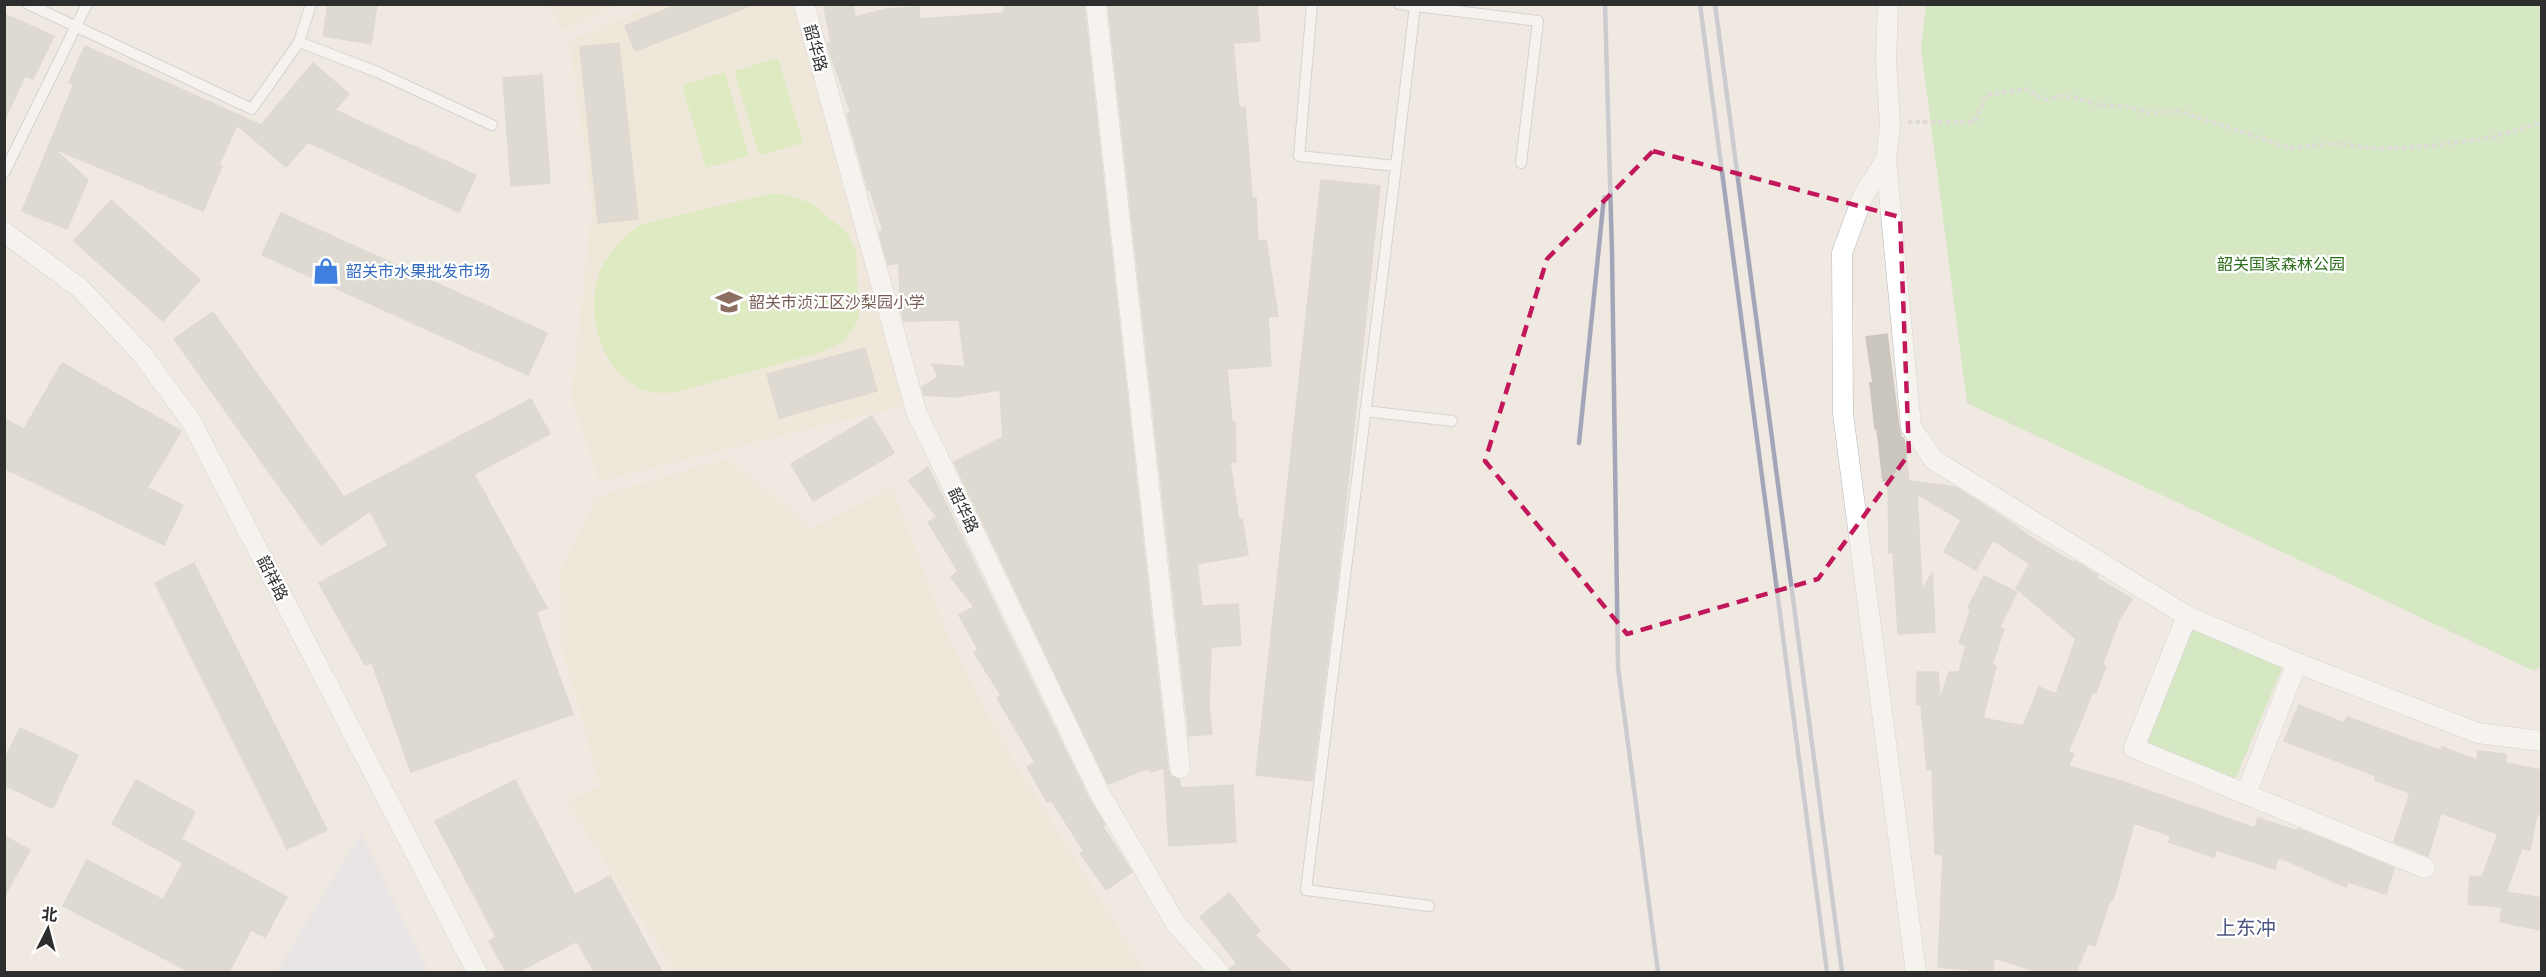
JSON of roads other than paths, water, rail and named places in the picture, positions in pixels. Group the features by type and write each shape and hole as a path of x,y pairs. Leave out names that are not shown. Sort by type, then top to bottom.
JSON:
{"street":[{"name":"韶华路","path":"804,4 916,411 1099,792 1176,924 1219,972"},
{"path":"1096,4 1180,768"},
{"path":"1888,4 1886,60 1890,125 1886,160 1911,428 1934,460 2187,616 2297,663 2478,733 2541,741"},
{"path":"1886,160 1863,196 1842,252 1843,414 1916,972"},
{"name":"韶祥路","path":"4,232 80,288 142,354 191,421 477,972"},
{"path":"2187,616 2134,748 2425,868"},
{"path":"2246,794 2297,663"}],"lane":[{"path":"28,4 252,110 299,42 311,4"},
{"path":"4,173 87,4"},
{"path":"1312,4 1299,156 1396,166"},
{"path":"1399,4 1538,21 1521,163"},
{"path":"1415,6 1306,890 1429,906"},
{"path":"299,42 377,72 492,125"},
{"path":"1365,411 1452,421"}],"railway":[{"path":"1605,4 1612,252 1618,667 1658,972"},
{"path":"1700,4 1827,972"},
{"path":"1715,4 1842,972"},
{"path":"1579,443 1604,197"}],"place":[{"name":"韶关市水果批发市场","path":"326,271"},
{"name":"韶关市浈江区沙梨园小学","path":"729,302"}],"district":[{"name":"上东冲","path":"2246,928"}],"park label":[{"name":"韶关国家森林公园","path":"2281,264"}]}
